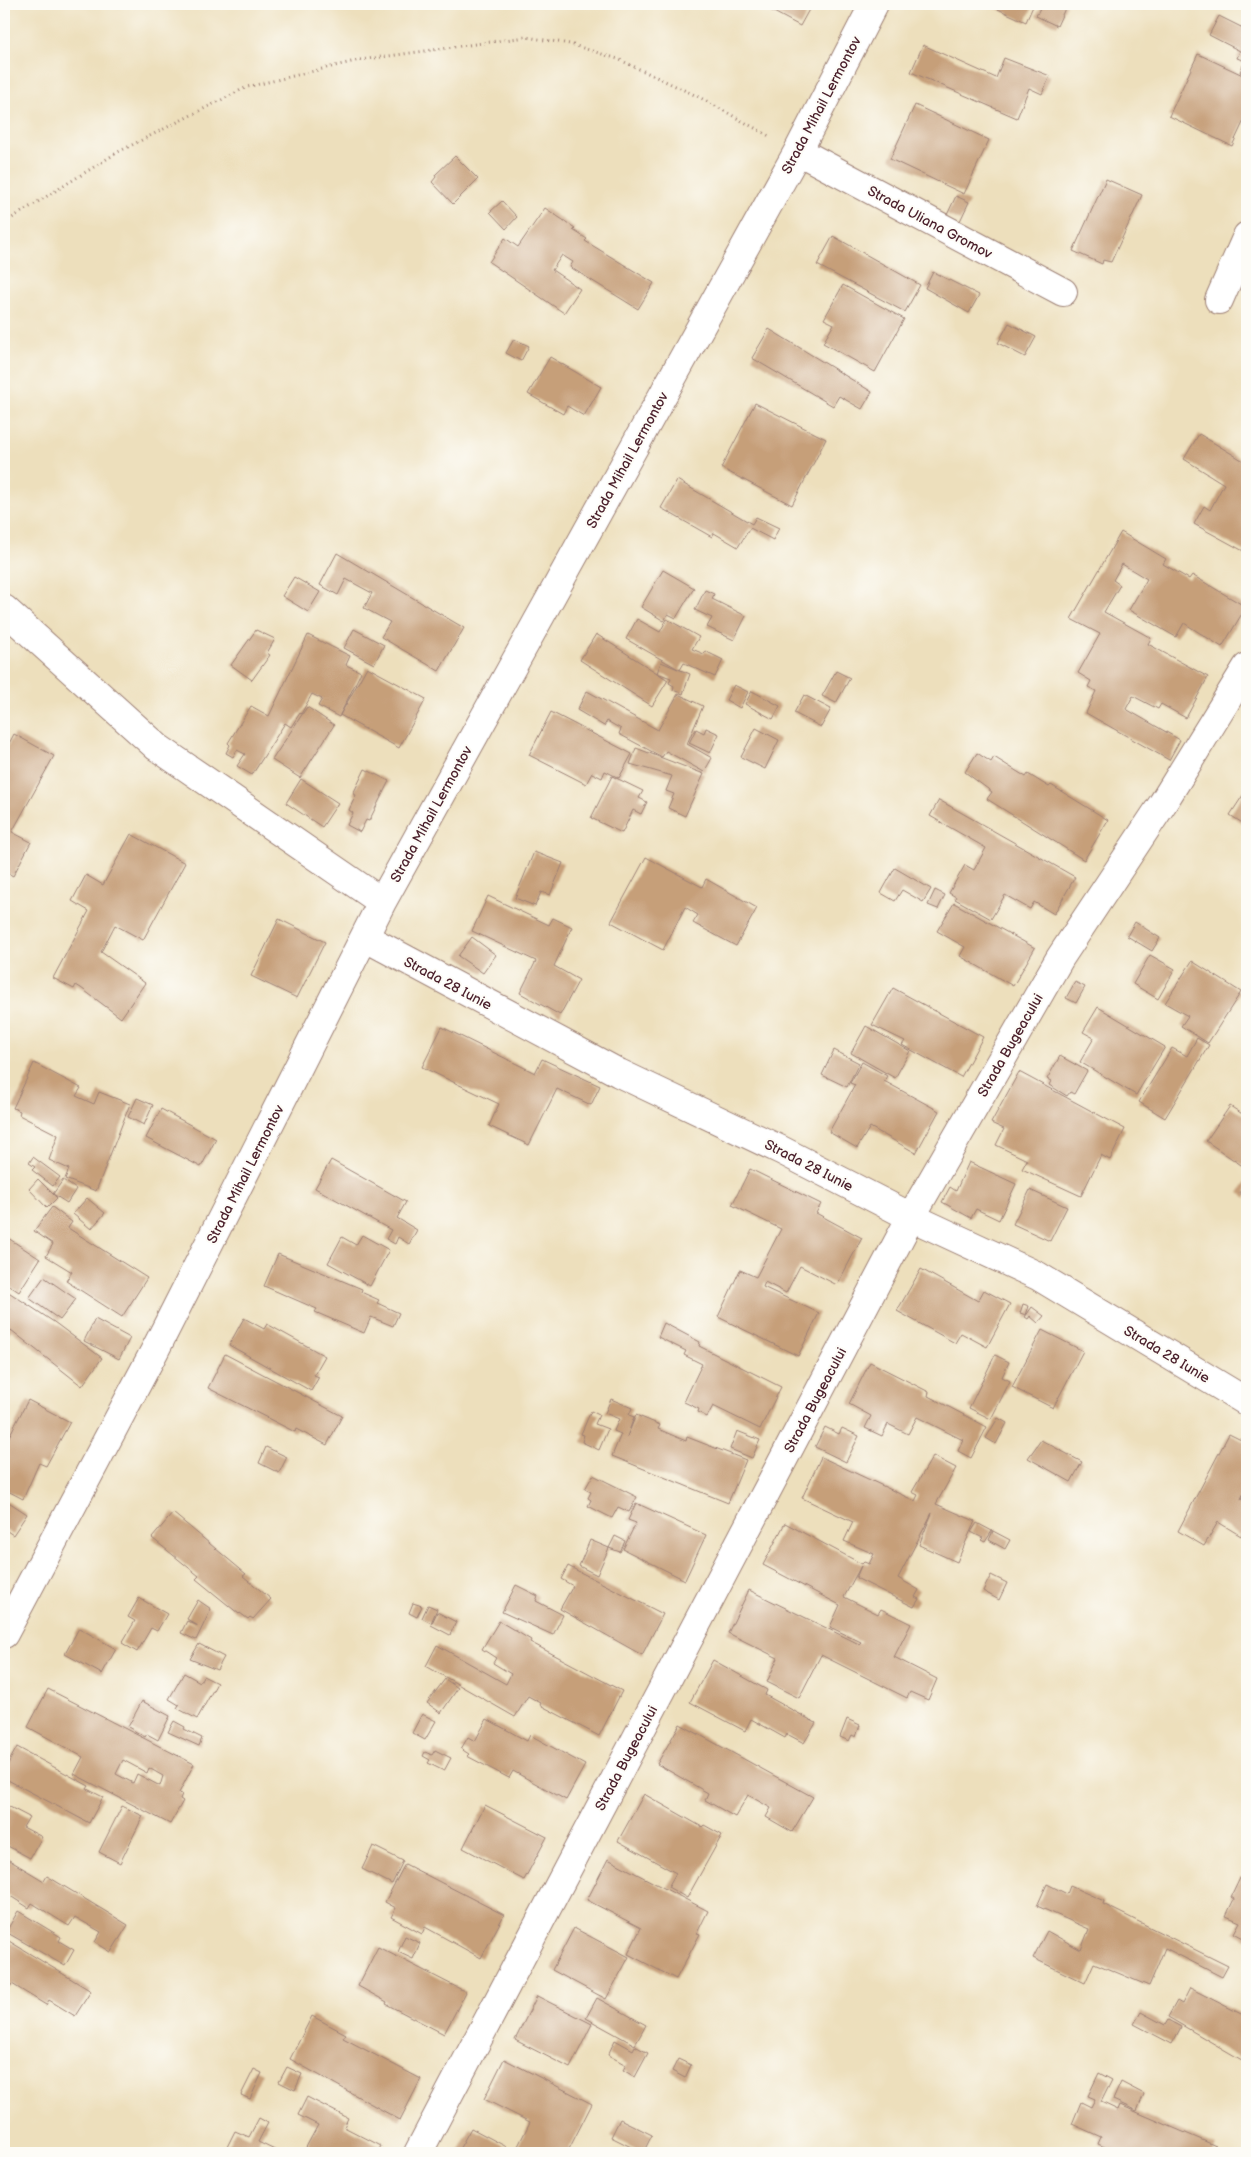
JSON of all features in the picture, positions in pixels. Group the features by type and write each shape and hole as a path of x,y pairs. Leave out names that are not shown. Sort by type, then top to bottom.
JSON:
{"street":[{"name":"Strada Mihail Lermontov","path":"4,1634 155,1350 366,938 382,902 798,151 874,4"},
{"name":"Strada Uliana Gromov","path":"798,151 1062,292"},
{"path":"1218,300 1247,236"},
{"path":"4,609 157,747 382,902"},
{"name":"Strada Bugeacului","path":"418,2153 912,1217 1060,958 1163,803 1247,667"},
{"name":"Strada 28 Iunie","path":"366,938 619,1073 781,1150 912,1217 1038,1276 1247,1402"}],"path":[{"path":"4,222 118,152 247,87 360,60 526,36 570,44 618,58 701,98 798,151"}],"building":[{"path":"759,4 812,4 800,26"},
{"path":"987,4 1034,4 1026,22"},
{"path":"1042,4 1067,4 1057,26 1036,16"},
{"path":"1219,16 1247,30 1247,75 1240,72 1245,61 1237,58 1240,51 1209,35"},
{"path":"923,45 996,78 1004,58 1050,76 1042,94 1029,88 1017,118 911,72"},
{"path":"1198,54 1247,77 1247,114 1232,146 1169,116"},
{"path":"915,105 989,140 964,194 890,159"},
{"path":"455,156 478,179 453,204 432,182 436,177 435,175"},
{"path":"1106,179 1142,195 1111,262 1103,260 1102,264 1073,251"},
{"path":"956,196 969,202 960,221 947,215"},
{"path":"502,201 517,217 506,229 490,212"},
{"path":"545,208 575,228 573,230 587,239 585,241 654,283 638,309 570,267 573,262 562,255 552,270 580,289 564,313 489,262 505,238 518,247"},
{"path":"833,236 920,285 905,312 817,265"},
{"path":"933,272 979,295 969,313 925,288"},
{"path":"843,285 904,319 875,372 823,343 834,324 824,319"},
{"path":"1009,323 1036,337 1025,357 998,343"},
{"path":"769,329 872,392 862,409 839,396 833,406 752,358"},
{"path":"514,339 529,346 521,361 506,353"},
{"path":"550,357 601,387 584,416 567,406 563,414 528,394"},
{"path":"755,403 826,439 792,505 721,468"},
{"path":"1199,434 1247,463 1247,553 1194,524 1204,506 1210,510 1224,484 1184,459"},
{"path":"677,480 752,524 756,517 779,528 773,540 750,528 738,547 714,533 712,537 661,508"},
{"path":"1121,532 1166,559 1163,564 1189,579 1192,575 1246,607 1222,647 1184,623 1176,637 1129,610 1147,579 1122,564 1113,580 1120,585 1104,612 1151,638 1148,644 1208,677 1186,718 1161,704 1158,709 1133,696 1126,709 1180,740 1169,760 1086,713 1096,691 1088,687 1091,681 1078,673 1100,634 1071,619"},
{"path":"337,553 464,628 439,671 381,637 390,622 364,608 372,593 346,579 338,595 320,585"},
{"path":"663,570 694,588 676,618 668,614 664,621 641,607"},
{"path":"294,577 320,592 308,612 282,596"},
{"path":"705,590 714,594 712,599 746,616 734,640 707,627 712,618 695,610"},
{"path":"637,619 660,632 667,619 699,637 692,649 704,654 705,651 723,660 715,677 684,663 680,670 626,639"},
{"path":"354,629 384,645 374,664 344,648"},
{"path":"256,630 275,639 267,653 270,655 252,680 231,665"},
{"path":"596,634 668,680 652,706 580,660"},
{"path":"308,635 350,656 346,665 361,672 339,717 318,706 322,699 312,694 291,727 285,723 252,775 237,766 245,754 237,750 233,757 226,753 230,745 228,743 251,706 269,716"},
{"path":"661,662 690,674 683,694 673,690 674,686 669,683 671,678 657,673"},
{"path":"367,667 426,699 399,748 340,715"},
{"path":"836,671 850,678 836,703 822,696"},
{"path":"734,685 748,692 740,708 726,700"},
{"path":"587,691 658,730 678,694 703,706 687,744 712,758 704,772 666,751 662,757 619,734 621,729 607,721 604,726 577,710"},
{"path":"752,691 780,706 773,719 745,704"},
{"path":"804,695 831,709 821,727 794,713"},
{"path":"307,707 334,725 300,778 272,760"},
{"path":"551,712 632,754 619,778 605,771 602,778 592,773 586,784 529,755"},
{"path":"706,728 719,734 710,753 689,743 696,729 704,733"},
{"path":"756,728 779,740 765,769 741,757"},
{"path":"14,734 54,756 12,832 31,842 13,876 4,871 4,842 7,836 4,834 4,753"},
{"path":"636,748 704,774 685,816 668,808 674,794 666,791 672,776 630,764"},
{"path":"977,753 991,762 994,757 1026,777 1028,774 1049,787 1051,785 1108,820 1084,860 987,799 992,792 965,772"},
{"path":"365,769 389,781 369,821 366,820 360,832 347,825 353,813 349,810 356,795 353,794"},
{"path":"612,776 643,791 639,798 647,802 641,814 633,810 622,833 591,818"},
{"path":"301,779 338,803 322,827 286,803"},
{"path":"1247,789 1247,826 1230,815"},
{"path":"939,800 1075,877 1054,914 1034,902 1030,909 1005,895 991,919 955,899 956,897 949,893 965,865 974,870 986,848 930,816"},
{"path":"131,834 185,863 143,940 115,925 101,952 145,983 121,1018 76,985 74,989 53,978 89,911 72,901 86,875 103,885"},
{"path":"534,852 563,863 550,895 541,892 535,906 515,898"},
{"path":"646,857 702,887 706,879 757,908 736,946 693,923 698,915 685,907 663,950 611,922"},
{"path":"895,868 931,889 923,902 902,890 895,901 881,893"},
{"path":"935,890 945,895 938,909 928,905"},
{"path":"488,896 549,925 553,918 572,927 554,966 579,980 560,1015 520,993 536,961 472,931"},
{"path":"954,903 1035,948 1013,986 960,956 965,947 937,931"},
{"path":"279,919 325,942 297,998 251,976"},
{"path":"1135,922 1160,938 1152,951 1127,936"},
{"path":"472,937 496,955 483,973 458,956"},
{"path":"1150,955 1175,969 1158,999 1133,984"},
{"path":"1192,961 1241,992 1208,1043 1181,1026 1188,1016 1165,1003"},
{"path":"1075,982 1085,987 1076,1003 1066,998"},
{"path":"893,988 983,1037 961,1077 902,1045 905,1041 872,1025"},
{"path":"1098,1007 1165,1047 1136,1095 1080,1062 1094,1038 1083,1032"},
{"path":"866,1026 910,1051 895,1078 851,1053"},
{"path":"442,1027 535,1073 542,1059 600,1086 591,1105 557,1089 529,1145 489,1126 499,1104 422,1067"},
{"path":"1197,1038 1209,1045 1165,1118 1139,1102 1172,1048 1187,1056"},
{"path":"834,1050 859,1063 847,1087 822,1075"},
{"path":"1060,1056 1087,1071 1074,1094 1070,1092 1067,1096 1049,1085 1051,1081 1047,1079"},
{"path":"862,1062 887,1076 884,1081 939,1111 916,1153 870,1127 857,1148 829,1132 855,1085 850,1083"},
{"path":"34,1063 81,1088 76,1096 94,1104 99,1092 130,1104 96,1191 65,1179 69,1169 49,1160 58,1135 19,1115 20,1111 13,1108"},
{"path":"1019,1072 1125,1129 1110,1160 1101,1155 1081,1196 1022,1169 1027,1160 996,1145 1004,1129 991,1123"},
{"path":"137,1098 153,1105 144,1125 128,1117"},
{"path":"1230,1106 1247,1117 1247,1169 1206,1141"},
{"path":"161,1109 216,1139 201,1167 146,1138"},
{"path":"33,1157 60,1177 53,1186 32,1170 35,1167 29,1163"},
{"path":"331,1160 406,1202 397,1218 417,1230 409,1244 398,1237 395,1244 386,1239 391,1230 315,1188"},
{"path":"969,1162 1016,1184 999,1220 976,1209 971,1218 942,1202 950,1187 956,1191"},
{"path":"750,1169 821,1204 816,1213 862,1238 837,1285 800,1266 786,1293 765,1282 763,1287 819,1313 798,1356 718,1317 740,1270 756,1277 781,1229 732,1205"},
{"path":"38,1179 57,1198 47,1208 29,1189"},
{"path":"63,1180 76,1189 67,1203 53,1194"},
{"path":"1247,1181 1247,1198 1239,1193"},
{"path":"1030,1190 1067,1207 1050,1241 1013,1224"},
{"path":"87,1198 105,1213 91,1229 73,1214"},
{"path":"52,1207 72,1222 68,1228 147,1278 122,1317 66,1281 72,1272 46,1256 53,1244 34,1231"},
{"path":"362,1235 389,1250 370,1286 328,1263 342,1237 356,1245"},
{"path":"5,1236 40,1259 19,1292 4,1282"},
{"path":"278,1254 362,1289 361,1292 379,1300 377,1303 399,1313 393,1326 371,1317 364,1333 315,1312 317,1309 264,1286"},
{"path":"921,1269 978,1301 984,1290 1010,1304 987,1347 961,1333 955,1343 897,1311"},
{"path":"44,1277 76,1299 60,1320 29,1298"},
{"path":"4,1289 54,1322 102,1358 82,1386 11,1330 4,1340"},
{"path":"1023,1304 1029,1306 1026,1315 1020,1313"},
{"path":"1032,1307 1044,1316 1038,1323 1030,1316 1028,1319 1025,1317"},
{"path":"244,1318 264,1329 267,1324 325,1356 314,1375 319,1377 311,1391 229,1345"},
{"path":"95,1319 130,1338 119,1359 84,1341"},
{"path":"664,1323 700,1342 699,1346 781,1387 760,1429 713,1406 707,1417 698,1412 699,1409 684,1402 702,1364 684,1355 686,1351 658,1337"},
{"path":"1042,1330 1083,1351 1053,1408 1012,1387"},
{"path":"225,1354 342,1416 327,1445 296,1429 295,1432 208,1388"},
{"path":"995,1355 1009,1362 1002,1377 1010,1381 991,1419 969,1408"},
{"path":"870,1362 929,1392 928,1396 987,1427 971,1458 958,1451 963,1440 917,1417 908,1434 888,1424 882,1436 865,1428 871,1416 849,1404"},
{"path":"611,1399 632,1408 629,1415 634,1417 627,1437 636,1415 660,1425 658,1429 686,1441 687,1437 746,1460 728,1503 612,1456 621,1434 614,1431 619,1419 605,1413"},
{"path":"28,1400 70,1422 46,1466 39,1463 23,1499 4,1489 4,1446"},
{"path":"591,1411 599,1415 595,1424 608,1429 599,1450 582,1442 584,1435 581,1434"},
{"path":"998,1418 1007,1423 996,1444 986,1438"},
{"path":"825,1427 839,1434 842,1428 859,1436 846,1462 815,1447"},
{"path":"737,1431 760,1440 752,1458 730,1449"},
{"path":"1229,1434 1247,1443 1247,1486 1241,1499 1247,1502 1247,1524 1241,1536 1218,1522 1204,1546 1178,1531"},
{"path":"1041,1440 1082,1462 1071,1482 1028,1458"},
{"path":"266,1447 287,1457 279,1473 259,1463"},
{"path":"933,1456 956,1468 936,1504 975,1521 957,1562 919,1545 932,1513 898,1578 919,1590 915,1597 919,1599 914,1607 856,1578 861,1566 844,1597 878,1614 881,1609 911,1624 894,1657 937,1679 928,1700 910,1692 907,1698 821,1655 799,1698 767,1682 778,1658 728,1633 749,1590 859,1644 861,1642 830,1627 840,1605 763,1565 785,1523 862,1564 864,1562 869,1564 874,1554 844,1541 853,1522 802,1498 821,1457 915,1501 918,1495 912,1492"},
{"path":"593,1475 637,1497 629,1512 618,1507 612,1518 588,1506 591,1500 588,1498 591,1492 585,1489"},
{"path":"4,1499 27,1514 13,1535 4,1529"},
{"path":"636,1503 706,1535 685,1580 623,1549 636,1523 628,1520"},
{"path":"173,1513 246,1574 243,1576 271,1599 253,1619 250,1617 248,1619 239,1614 196,1579 199,1576 152,1538"},
{"path":"977,1523 992,1531 985,1542 981,1540 983,1538 971,1532"},
{"path":"993,1531 1010,1540 1005,1549 989,1540"},
{"path":"615,1536 625,1541 620,1552 609,1548"},
{"path":"590,1540 609,1548 597,1575 579,1566"},
{"path":"568,1566 663,1614 642,1655 560,1609 573,1586 561,1579"},
{"path":"991,1575 1007,1583 999,1600 983,1591"},
{"path":"516,1585 538,1596 536,1601 563,1615 553,1635 502,1612"},
{"path":"139,1598 167,1614 157,1631 151,1628 137,1652 122,1643 135,1621 128,1617"},
{"path":"198,1600 211,1609 196,1640 181,1633 187,1621 198,1626 187,1619"},
{"path":"413,1603 422,1606 417,1617 409,1613"},
{"path":"428,1605 437,1609 431,1623 422,1618"},
{"path":"437,1612 456,1622 450,1635 431,1625"},
{"path":"499,1621 531,1640 530,1642 622,1691 599,1736 540,1705 541,1703 528,1696 515,1717 426,1666 437,1645 506,1684 511,1674 493,1663 496,1658 482,1649"},
{"path":"79,1628 116,1649 102,1674 65,1654"},
{"path":"199,1644 224,1657 217,1670 190,1659"},
{"path":"713,1660 767,1690 765,1695 816,1723 804,1743 787,1734 785,1738 751,1719 745,1731 690,1702"},
{"path":"184,1673 200,1682 203,1676 217,1683 197,1719 177,1708 179,1705 169,1699"},
{"path":"445,1679 458,1688 441,1713 427,1703"},
{"path":"48,1689 194,1764 179,1793 182,1794 180,1799 183,1801 170,1824 74,1774 83,1757 28,1727","holes":["123,1760 147,1773 149,1768 163,1776 160,1786 137,1774 133,1783 116,1774"]},
{"path":"142,1701 170,1716 158,1740 147,1734 145,1737 128,1727"},
{"path":"422,1714 436,1721 425,1740 412,1733"},
{"path":"487,1719 527,1741 530,1735 585,1765 566,1800 513,1771 509,1778 467,1756 469,1754 461,1749 468,1737 475,1741"},
{"path":"847,1719 860,1725 856,1737 852,1735 849,1741 840,1737"},
{"path":"174,1721 185,1727 184,1729 202,1738 199,1746 168,1732"},
{"path":"680,1724 813,1797 792,1832 766,1817 771,1808 748,1795 735,1817 705,1800 708,1793 657,1764"},
{"path":"17,1747 89,1786 87,1789 103,1797 89,1823 4,1778 4,1771"},
{"path":"435,1750 451,1758 444,1771 428,1763 430,1760 423,1756 425,1752 432,1755"},
{"path":"644,1794 702,1827 704,1825 722,1835 687,1898 668,1887 676,1873 618,1841"},
{"path":"4,1804 29,1817 23,1827 42,1837 30,1858 4,1844"},
{"path":"485,1805 547,1837 524,1880 463,1848"},
{"path":"122,1806 143,1816 120,1863 99,1852"},
{"path":"373,1846 403,1861 392,1884 362,1869"},
{"path":"4,1857 44,1881 47,1876 128,1925 111,1952 95,1942 101,1932 75,1917 69,1926 32,1903 29,1908 4,1892"},
{"path":"608,1859 708,1911 697,1933 700,1934 676,1979 628,1954 641,1928 587,1900"},
{"path":"405,1864 504,1915 481,1958 425,1927 422,1934 391,1917 396,1908 385,1902"},
{"path":"1241,1876 1247,1879 1247,1940 1234,1933 1240,1922 1226,1916 1234,1899 1231,1897"},
{"path":"1047,1884 1067,1894 1070,1886 1104,1901 1103,1904 1228,1966 1222,1977 1165,1948 1149,1986 1094,1963 1085,1983 1033,1958 1047,1931 1081,1950 1089,1929 1037,1906"},
{"path":"18,1911 61,1937 59,1941 74,1950 65,1966 6,1932"},
{"path":"574,1928 629,1957 606,1999 552,1970"},
{"path":"405,1936 420,1943 413,1959 398,1952"},
{"path":"4,1938 91,1991 75,2016 49,2000 46,2005 12,1984 10,1987 4,1983"},
{"path":"378,1947 466,1992 444,2034 386,2004 387,2002 358,1986"},
{"path":"1190,1988 1247,2017 1247,2063 1168,2017 1177,2001 1182,2004"},
{"path":"537,1996 592,2024 570,2068 515,2040"},
{"path":"597,1998 646,2025 635,2045 586,2018"},
{"path":"1141,2012 1165,2025 1168,2020 1181,2027 1172,2044 1134,2024"},
{"path":"312,2016 346,2034 343,2038 421,2079 400,2120 290,2059"},
{"path":"615,2040 633,2050 635,2046 648,2053 635,2077 623,2070 626,2065 608,2055"},
{"path":"504,2059 592,2104 567,2153 531,2153 518,2146 530,2122 484,2099"},
{"path":"678,2059 691,2065 685,2078 672,2071"},
{"path":"287,2067 302,2074 295,2090 279,2082"},
{"path":"254,2069 262,2073 250,2099 241,2095"},
{"path":"1099,2073 1112,2080 1101,2102 1118,2110 1120,2105 1216,2146 1213,2153 1118,2153 1098,2144 1101,2137 1072,2124 1081,2102 1091,2107 1095,2099 1088,2096"},
{"path":"1121,2082 1144,2094 1137,2111 1113,2100"},
{"path":"307,2097 348,2118 344,2127 381,2146 377,2153 303,2153 318,2125 298,2115"},
{"path":"259,2118 268,2123 258,2142 281,2153 224,2153 235,2131 249,2137"},
{"path":"620,2119 652,2135 643,2153 611,2137"},
{"path":"471,2128 518,2153 457,2153"}]}
